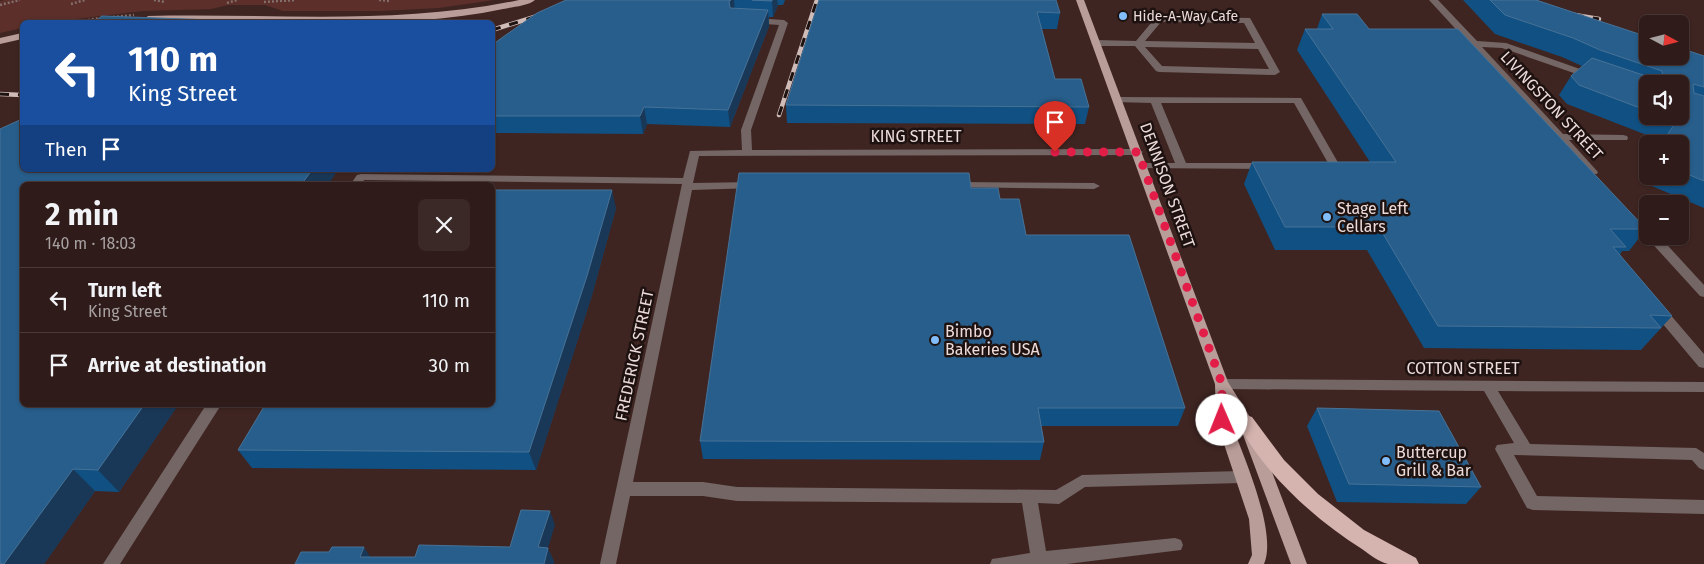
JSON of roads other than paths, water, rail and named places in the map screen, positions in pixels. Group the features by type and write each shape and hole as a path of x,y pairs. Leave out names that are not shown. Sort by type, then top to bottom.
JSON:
{"highway":[{"path":"1246,422 1282,470 1313,502 1350,533 1384,553 1409,564"}],"main road":[{"path":"140,19 197,17 420,17 478,11 531,0"},
{"name":"DENNISON STREET","path":"1080,0 1138,152 1222,384 1246,422 1299,564"},
{"path":"0,41 20,36"},
{"name":"DENNISON STREET","path":"1222,384 1222,420 1257,519 1260,555 1256,564"}],"street":[{"name":"LIVINGSTON STREET","path":"1433,0 1600,181"},
{"path":"1159,19 1247,20 1275,72 1159,69 1138,44 1159,19"},
{"path":"745,20 784,23 746,130 747,153"},
{"path":"1096,43 1261,46"},
{"path":"1474,44 1503,45 1602,80"},
{"path":"1118,100 1297,100 1335,166 1316,166"},
{"path":"1155,100 1182,166"},
{"path":"1560,137 1623,138"},
{"name":"KING STREET","path":"694,153 1138,152"},
{"name":"FREDERICK STREET","path":"608,564 694,153"},
{"path":"1143,166 1278,166"},
{"path":"358,182 361,177 769,185"},
{"path":"942,185 1094,186"},
{"path":"1660,245 1704,293"},
{"path":"1647,295 1704,363"},
{"name":"COTTON STREET","path":"1222,384 1704,388"},
{"path":"1488,386 1526,450"},
{"path":"111,564 213,407"},
{"path":"1704,464 1696,454 1502,449 1533,503 1704,508"},
{"path":"624,489 704,489 737,494 1059,497 1082,481 1242,477"},
{"path":"1029,497 1039,562"},
{"path":"998,564 1039,562 1176,546"}],"railway":[{"path":"779,115 817,0"},
{"path":"495,29 544,14"},
{"path":"1575,15 1599,19"},
{"path":"0,94 20,95"}],"place":[{"name":"Hide-A-Way Cafe","path":"1123,16"},
{"name":"Stage Left Cellars","path":"1327,217"},
{"name":"Bimbo Bakeries USA","path":"935,340"},
{"name":"Buttercup Grill & Bar","path":"1386,461"}]}
